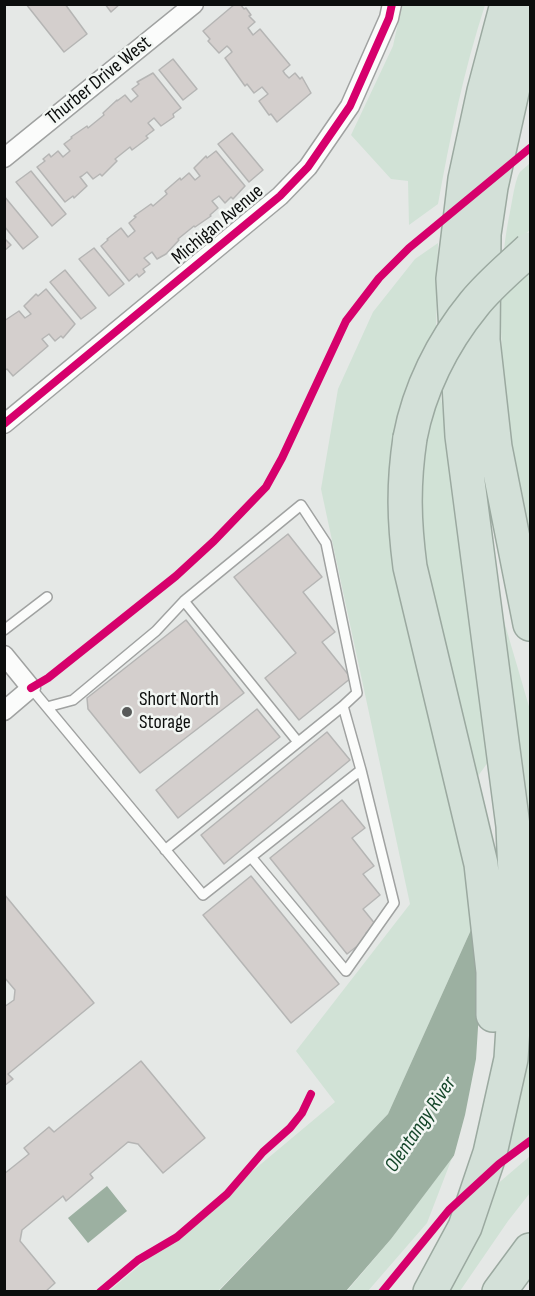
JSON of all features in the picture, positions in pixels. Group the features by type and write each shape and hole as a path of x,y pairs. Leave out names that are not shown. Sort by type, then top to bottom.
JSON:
{"highway":[{"path":"430,1292 465,1227 490,1153 511,1059 518,948 513,826 462,436 453,279 465,180 484,91 507,4"},
{"path":"531,11 490,187 484,234 483,340 495,447 531,624"},
{"path":"502,137 531,58"},
{"path":"416,1292 434,1254 474,1148 492,1057 493,972 481,864 410,567 405,531 404,494 410,438 415,410 454,332 473,305 531,249"},
{"path":"499,1292 531,1250"}],"street":[{"name":"Thurber Drive West","path":"4,158 194,4"},
{"name":"Michigan Avenue","path":"4,424 280,196 308,167 350,106 389,18 392,4"},
{"path":"4,655 31,688 4,711"}],"lane":[{"path":"47,708 73,700 156,630 184,601 301,505 326,543 357,693 165,850"},
{"path":"4,630 47,597"},
{"path":"184,601 298,742"},
{"path":"31,688 203,895 361,770"},
{"path":"251,857 346,971 394,903 343,705"}],"shaded area":[{"path":"402,5 485,5 458,104 438,204 409,225 408,181 391,179 351,135 393,46"},
{"path":"530,163 530,230 507,251 530,269 530,538 508,418 501,333 501,291 504,250 515,185 520,172"},
{"path":"438,243 436,335 392,532 404,616 445,769 470,880 475,921 388,1114 218,1291 108,1292 335,1102 296,1051 410,904 321,489 338,389 373,312 415,259"},
{"path":"439,383 491,758 473,783 415,516 418,445"},
{"path":"499,604 530,710 530,814 525,822"},
{"path":"530,1055 530,1142 501,1166 526,1060"},
{"path":"530,1156 530,1193 460,1291 447,1292 495,1186"},
{"path":"452,1158 427,1223 368,1291 346,1292 391,1239"}],"water":[{"name":"Olentangy River","path":"530,814 530,1055 391,1239 346,1291 218,1292 388,1114 475,921"},
{"path":"107,1186 127,1211 88,1243 68,1218"}],"pier":[{"path":"522,821 521,1072 452,1163 465,1115 476,1059 481,980 476,913"}],"building":[{"path":"26,4 65,4 87,34 64,52"},
{"path":"105,4 120,4 111,12"},
{"path":"235,4 246,8 251,15 249,16 255,22 248,28 253,35 260,29 290,65 283,71 285,74 289,78 295,73 300,79 302,77 311,93 277,122 259,101 268,94 262,87 254,93 247,84 245,86 225,58 232,52 230,49 227,46 219,53 208,41 210,39 203,31"},
{"path":"173,59 197,89 183,100 159,70"},
{"path":"153,73 181,108 173,114 174,117 161,126 154,118 148,123 154,130 146,136 148,138 132,150 130,147 115,159 117,161 102,176 100,174 93,179 87,172 80,177 87,186 74,198 73,196 65,202 37,167 45,161 43,159 49,154 51,157 58,151 63,157 70,151 64,144 104,115 103,113 117,100 125,95 131,102 138,96 132,89 139,84 137,82"},
{"path":"232,133 263,170 249,182 218,144"},
{"path":"216,151 245,186 233,199 231,197 225,203 219,196 212,201 218,208 211,216 178,239 166,254 157,259 152,252 144,258 150,264 143,269 145,272 139,277 137,274 129,281 101,246 121,228 128,237 135,231 129,223 136,217 134,216 151,204 153,206 180,178 181,180 189,173 195,180 200,176 194,168 206,156 207,158"},
{"path":"31,171 66,214 52,226 16,182"},
{"path":"4,196 38,237 23,249 4,226"},
{"path":"4,238 11,245 4,251"},
{"path":"94,248 124,284 109,296 79,259"},
{"path":"65,270 96,308 81,319 50,282"},
{"path":"46,289 75,324 63,338 61,336 55,341 49,334 42,339 48,346 13,376 7,369 4,371 4,321 19,311 25,318 31,314 24,306 36,294 38,296"},
{"path":"288,534 322,577 303,592 335,632 322,642 351,678 299,720 265,678 296,653 234,577"},
{"path":"186,620 244,693 140,773 88,709 87,698"},
{"path":"257,709 280,737 178,818 156,790"},
{"path":"327,732 350,760 224,864 201,835"},
{"path":"342,800 365,828 352,838 374,866 363,874 380,895 363,909 376,925 366,933 369,937 347,954 270,858"},
{"path":"251,876 339,984 291,1023 203,915"},
{"path":"4,894 94,1003 8,1074 13,1079 4,1086 4,1007 14,1000 15,990 4,977"},
{"path":"141,1061 205,1138 163,1173 138,1144 128,1142 90,1174 93,1178 66,1201 63,1196 22,1230 20,1241 55,1283 45,1292 4,1292 4,1174 29,1154 24,1148 49,1127 54,1132"}],"cycle path":[{"path":"4,424 280,196 308,167 350,106 389,18 392,4"},
{"path":"31,688 48,678 176,576 214,541 266,487 282,458 346,321 379,278 409,248 530,148"},
{"path":"100,1292 138,1260 177,1237 227,1194 263,1152 290,1128 302,1113 311,1094"},
{"path":"382,1292 449,1210 499,1164 530,1141"}],"place":[{"name":"Short North Storage","path":"127,712"}]}
